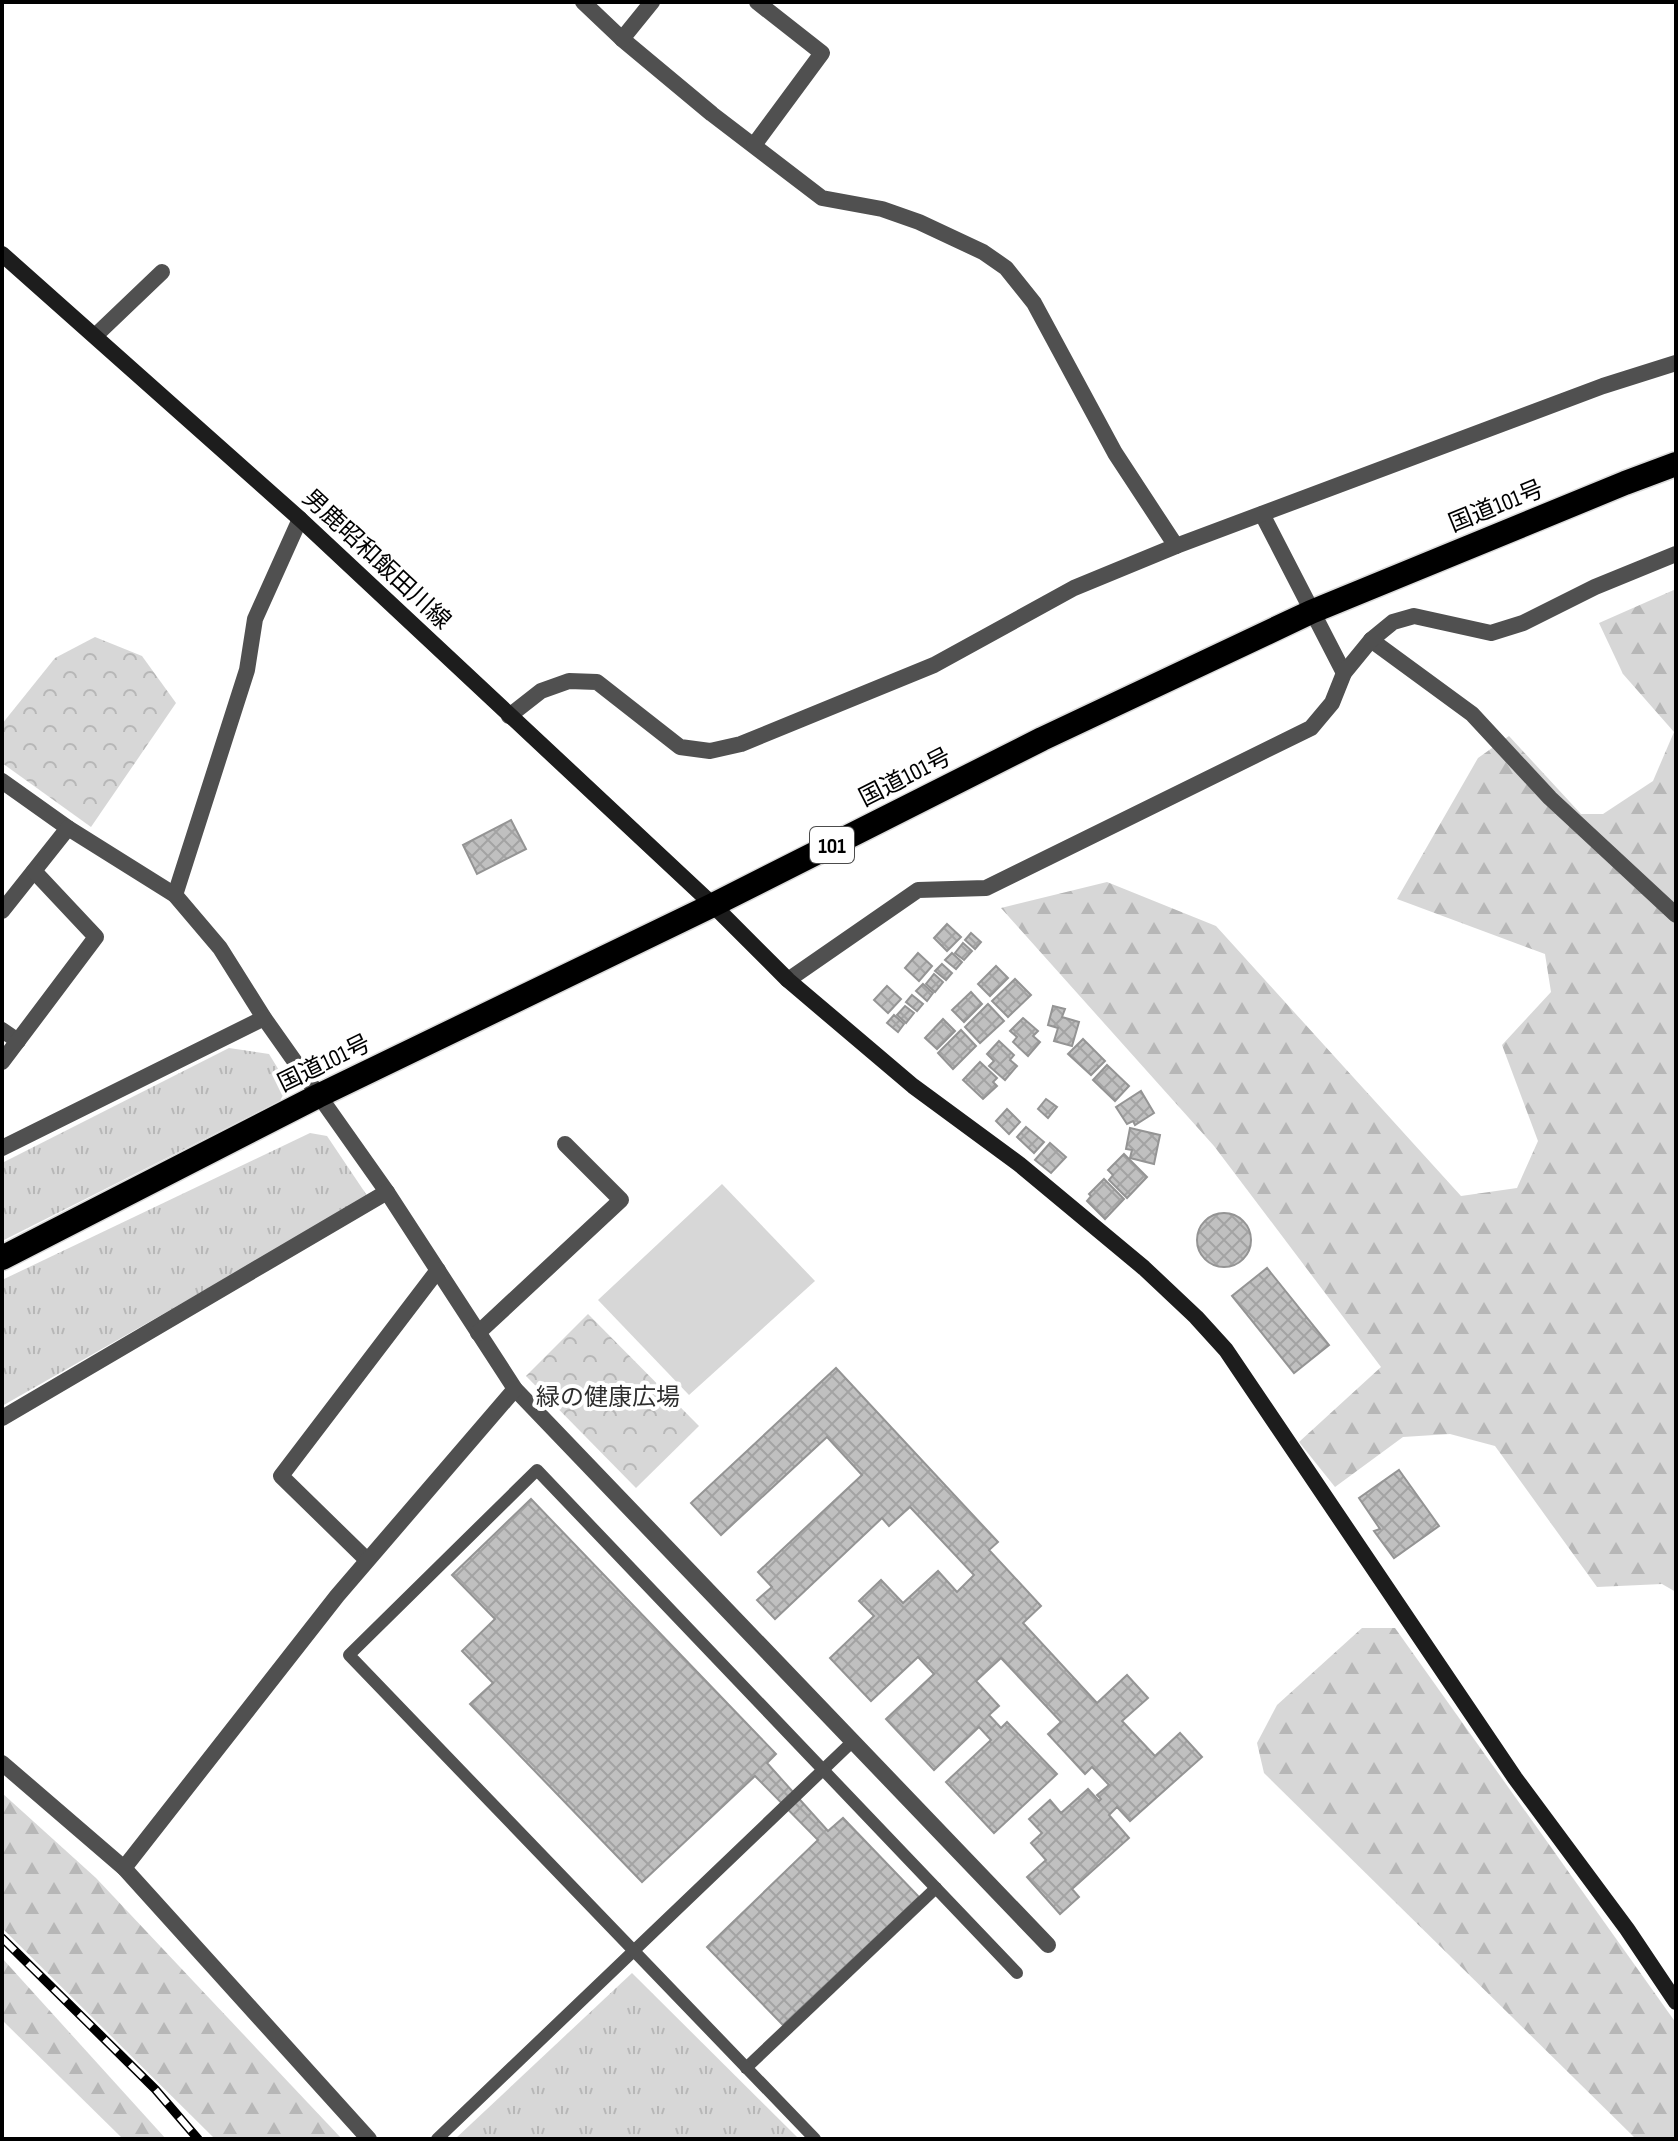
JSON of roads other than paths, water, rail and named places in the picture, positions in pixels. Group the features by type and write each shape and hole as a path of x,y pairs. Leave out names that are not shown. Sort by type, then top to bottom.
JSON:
{"highway":[{"name":"国道101号","path":"2,1258 318,1096 713,905 1042,739 1311,612 1676,464"}],"street":[{"path":"583,2 712,114 822,198 882,209 919,222 983,252 1006,268 1034,303 1115,453 1176,546"},
{"path":"622,39 652,2"},
{"path":"754,145 822,53 757,2"},
{"name":"男鹿昭和飯田川線","path":"2,254 300,519 713,905 788,980 913,1086 1019,1164 1144,1268 1196,1317 1226,1350 1506,1765 1627,1929 1676,2002"},
{"path":"95,336 162,272"},
{"path":"509,716 541,691 569,681 597,682 680,747 710,751 741,744 934,665 1074,588 1176,546 1603,386 1676,363"},
{"path":"1262,514 1344,673"},
{"path":"175,895 247,670 255,619 300,519"},
{"path":"788,980 918,890 986,888 1311,728 1332,703 1344,673 1371,640 1393,622 1414,616 1491,633 1523,623 1595,587 1676,554"},
{"path":"1371,640 1472,714 1550,798 1676,915"},
{"path":"5,788 175,895 220,948 264,1018 387,1192 515,1389 851,1743 1048,1945"},
{"path":"2,911 68,828"},
{"path":"2,1062 96,937 34,871"},
{"path":"2,1148 264,1018"},
{"path":"2,1030 18,1041"},
{"path":"478,1333 621,1200 565,1144"},
{"path":"2,1418 387,1192"},
{"path":"367,1560 281,1476 438,1270"},
{"path":"124,1868 367,1560 515,1389"},
{"path":"2,1763 124,1868 369,2139"}],"lane":[{"path":"815,2139 349,1655 537,1470 1017,1973"},
{"path":"437,2139 851,1743"},
{"path":"746,2068 936,1888"}],"railway":[{"path":"2,1938 155,2089 198,2139"}],"park label":[{"name":"緑の健康広場","path":"608,1397"}]}
